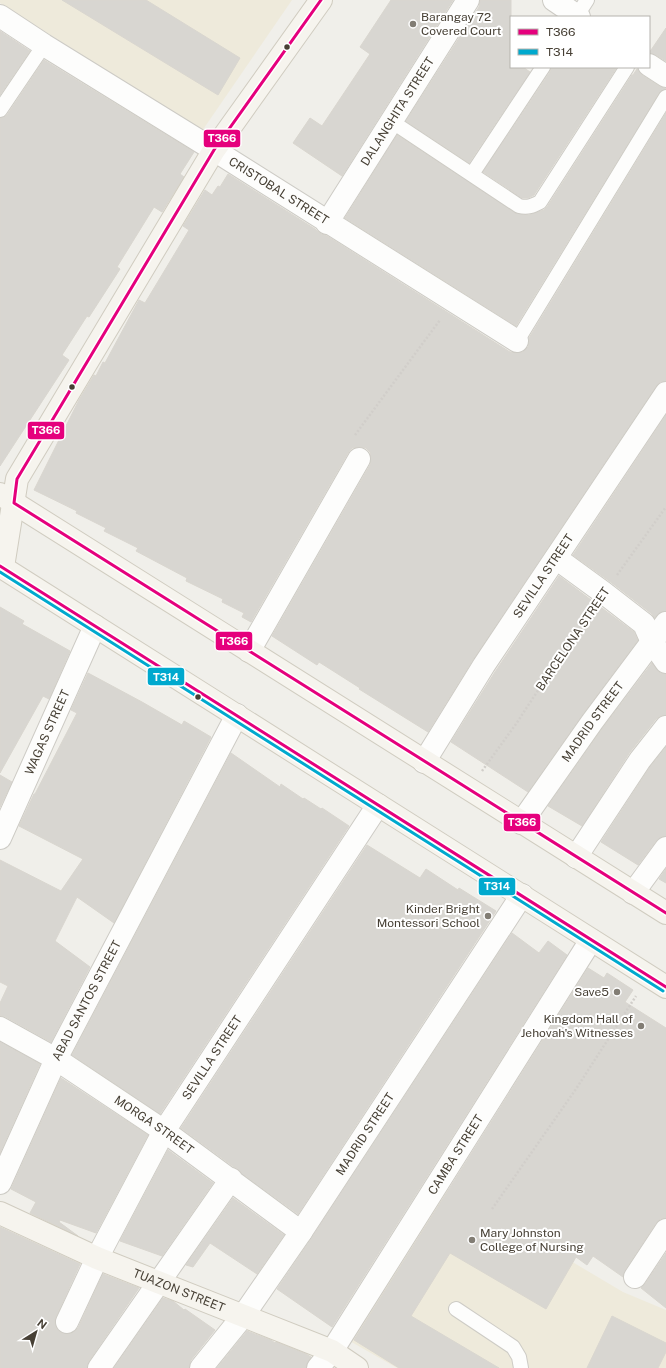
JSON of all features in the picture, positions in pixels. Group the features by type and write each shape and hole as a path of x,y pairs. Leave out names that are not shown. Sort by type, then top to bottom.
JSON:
{"main road":[{"path":"321,0 214,150 17,479 7,498 1,570 95,626 657,981"},
{"path":"7,498 666,913"},
{"name":"TUAZON STREET","path":"0,1213 97,1258 332,1351 357,1368"}],"street":[{"name":"DALANGHITA STREET","path":"327,222 468,0"},
{"path":"554,0 579,12"},
{"name":"CRISTOBAL STREET","path":"0,16 517,341"},
{"path":"650,66 666,76"},
{"name":"SEVILLA STREET","path":"424,762 484,665 666,393"},
{"path":"249,651 359,459"},
{"path":"556,558 644,624 652,642 666,662"},
{"name":"MADRID STREET","path":"521,823 592,722 666,623"},
{"name":"WAGAS STREET","path":"0,838 95,626"},
{"name":"ABAD SANTOS STREET","path":"0,1183 56,1058 237,715"},
{"path":"576,857 640,760 666,727"},
{"name":"SEVILLA STREET","path":"67,1322 97,1258 164,1131 378,805"},
{"path":"633,893 666,848"},
{"name":"MADRID STREET","path":"201,1368 243,1316 302,1232 522,895"},
{"name":"CAMBA STREET","path":"318,1368 332,1351 592,940"},
{"name":"MORGA STREET","path":"0,1028 56,1058 164,1131 302,1232"},
{"path":"99,1368 231,1179"},
{"path":"635,1277 666,1230"}],"lane":[{"path":"0,110 44,44"},
{"path":"472,174 542,68"},
{"path":"391,121 519,206 526,208 540,202 625,68"},
{"path":"517,341 666,97"},
{"path":"456,1309 514,1347 519,1358 521,1368"}],"path":[{"path":"359,459 349,451 351,441 454,302"},
{"name":"BARCELONA STREET","path":"481,772 516,724 604,593 666,507"},
{"path":"492,1209 576,1089 657,981"}],"shaded area":[{"path":"0,0 292,0 202,131 0,3"},
{"name":"Mary Johnston College of Nursing","path":"446,1187 623,1292 666,1310 666,1368 397,1368 341,1336"}],"building":[{"path":"62,0 146,0 240,58 218,95"},
{"path":"391,0 453,0 342,176 293,143 310,118 322,126 370,54 360,47"},
{"path":"480,0 511,0 510,68 524,68 530,72 469,163 406,121 479,7"},
{"path":"666,28 666,61 650,53"},
{"path":"0,31 30,51 0,95"},
{"path":"44,60 194,152 180,174 184,177 162,212 154,207 117,267 120,269 62,355 69,360 0,466 0,118 7,115"},
{"path":"551,68 616,68 534,195 528,198 522,198 483,172 550,72"},
{"path":"637,69 642,75 666,89 659,93 516,326 345,218 397,135 515,213 529,215 544,210"},
{"path":"666,113 666,381 660,382 656,386 474,658 428,732 319,662 317,665 272,636 370,465 370,452 366,448 352,448 348,453 251,622 242,617 244,613 222,602 223,599 186,581 187,578 136,551 138,548 104,531 106,528 76,513 77,511 34,490 79,400 94,375 96,376 103,362 105,363 139,300 145,303 189,230 183,226 205,190 212,195 218,186 220,187 228,174 510,352 517,353 523,352 528,347 529,338"},
{"path":"666,415 666,611 661,612 654,618 652,614 573,555"},
{"path":"559,576 634,632 638,640 582,715 528,792 451,742 495,672"},
{"path":"0,607 24,621 22,624 70,651 49,699 43,696 0,773"},
{"path":"652,663 660,673 666,674 666,715 656,719 630,752 582,826 548,806 602,729"},
{"path":"88,673 182,725 184,721 211,737 114,923 77,897 55,941 90,967 51,1042 6,1017 0,1016 0,1003 8,986 0,982 0,860 61,891 83,859 19,826 34,794 77,713 71,710"},
{"path":"666,747 666,836 661,837 656,841 638,865 601,842 650,767"},
{"path":"231,753 280,787 281,784 303,799 304,798 321,809 322,808 349,826 160,1114 72,1055"},
{"path":"0,775 12,782 0,807"},
{"path":"367,845 420,878 426,869 458,890 459,888 496,911 298,1214 181,1128"},
{"path":"666,869 666,883 659,879"},
{"path":"512,933 539,953 548,941 567,955 332,1327 277,1289"},
{"path":"588,968 604,978 607,973 633,990 625,1002 666,1028 666,1218 660,1219 656,1223 625,1270 623,1277 593,1256 587,1265 576,1257 546,1309 450,1253 411,1316 499,1368 399,1368 354,1340"},
{"path":"0,1042 40,1064 0,1153"},
{"path":"61,1078 148,1135 96,1233 60,1220 59,1222 78,1236 30,1213 36,1202 11,1189"},
{"path":"168,1150 213,1183 162,1256 120,1241"},
{"path":"233,1198 284,1235 257,1274 210,1243 193,1267 186,1265"},
{"path":"0,1227 80,1264 56,1317 55,1323 57,1329 62,1333 68,1334 74,1332 78,1328 103,1274 139,1288 89,1361 87,1368 0,1368"},
{"path":"666,1253 666,1308 641,1288"},
{"path":"163,1298 173,1301 215,1330 191,1360 189,1368 114,1368"},
{"path":"612,1316 666,1343 666,1352 658,1368 587,1368"},
{"path":"247,1331 311,1357 306,1368 217,1368"}],"transit line":[{"name":"T366","path":"321,0 214,150 17,479 14,503 666,913"},
{"name":"T366","path":"0,566 666,987"},
{"name":"T314","path":"0,572 663,991"}],"place":[{"name":"Barangay 72 Covered Court","path":"413,24"},
{"name":"Kinder Bright Montessori School","path":"488,916"},
{"name":"Save5","path":"617,992"},
{"name":"Kingdom Hall of Jehovah's Witnesses","path":"641,1026"},
{"name":"Mary Johnston College of Nursing","path":"472,1240"}]}
